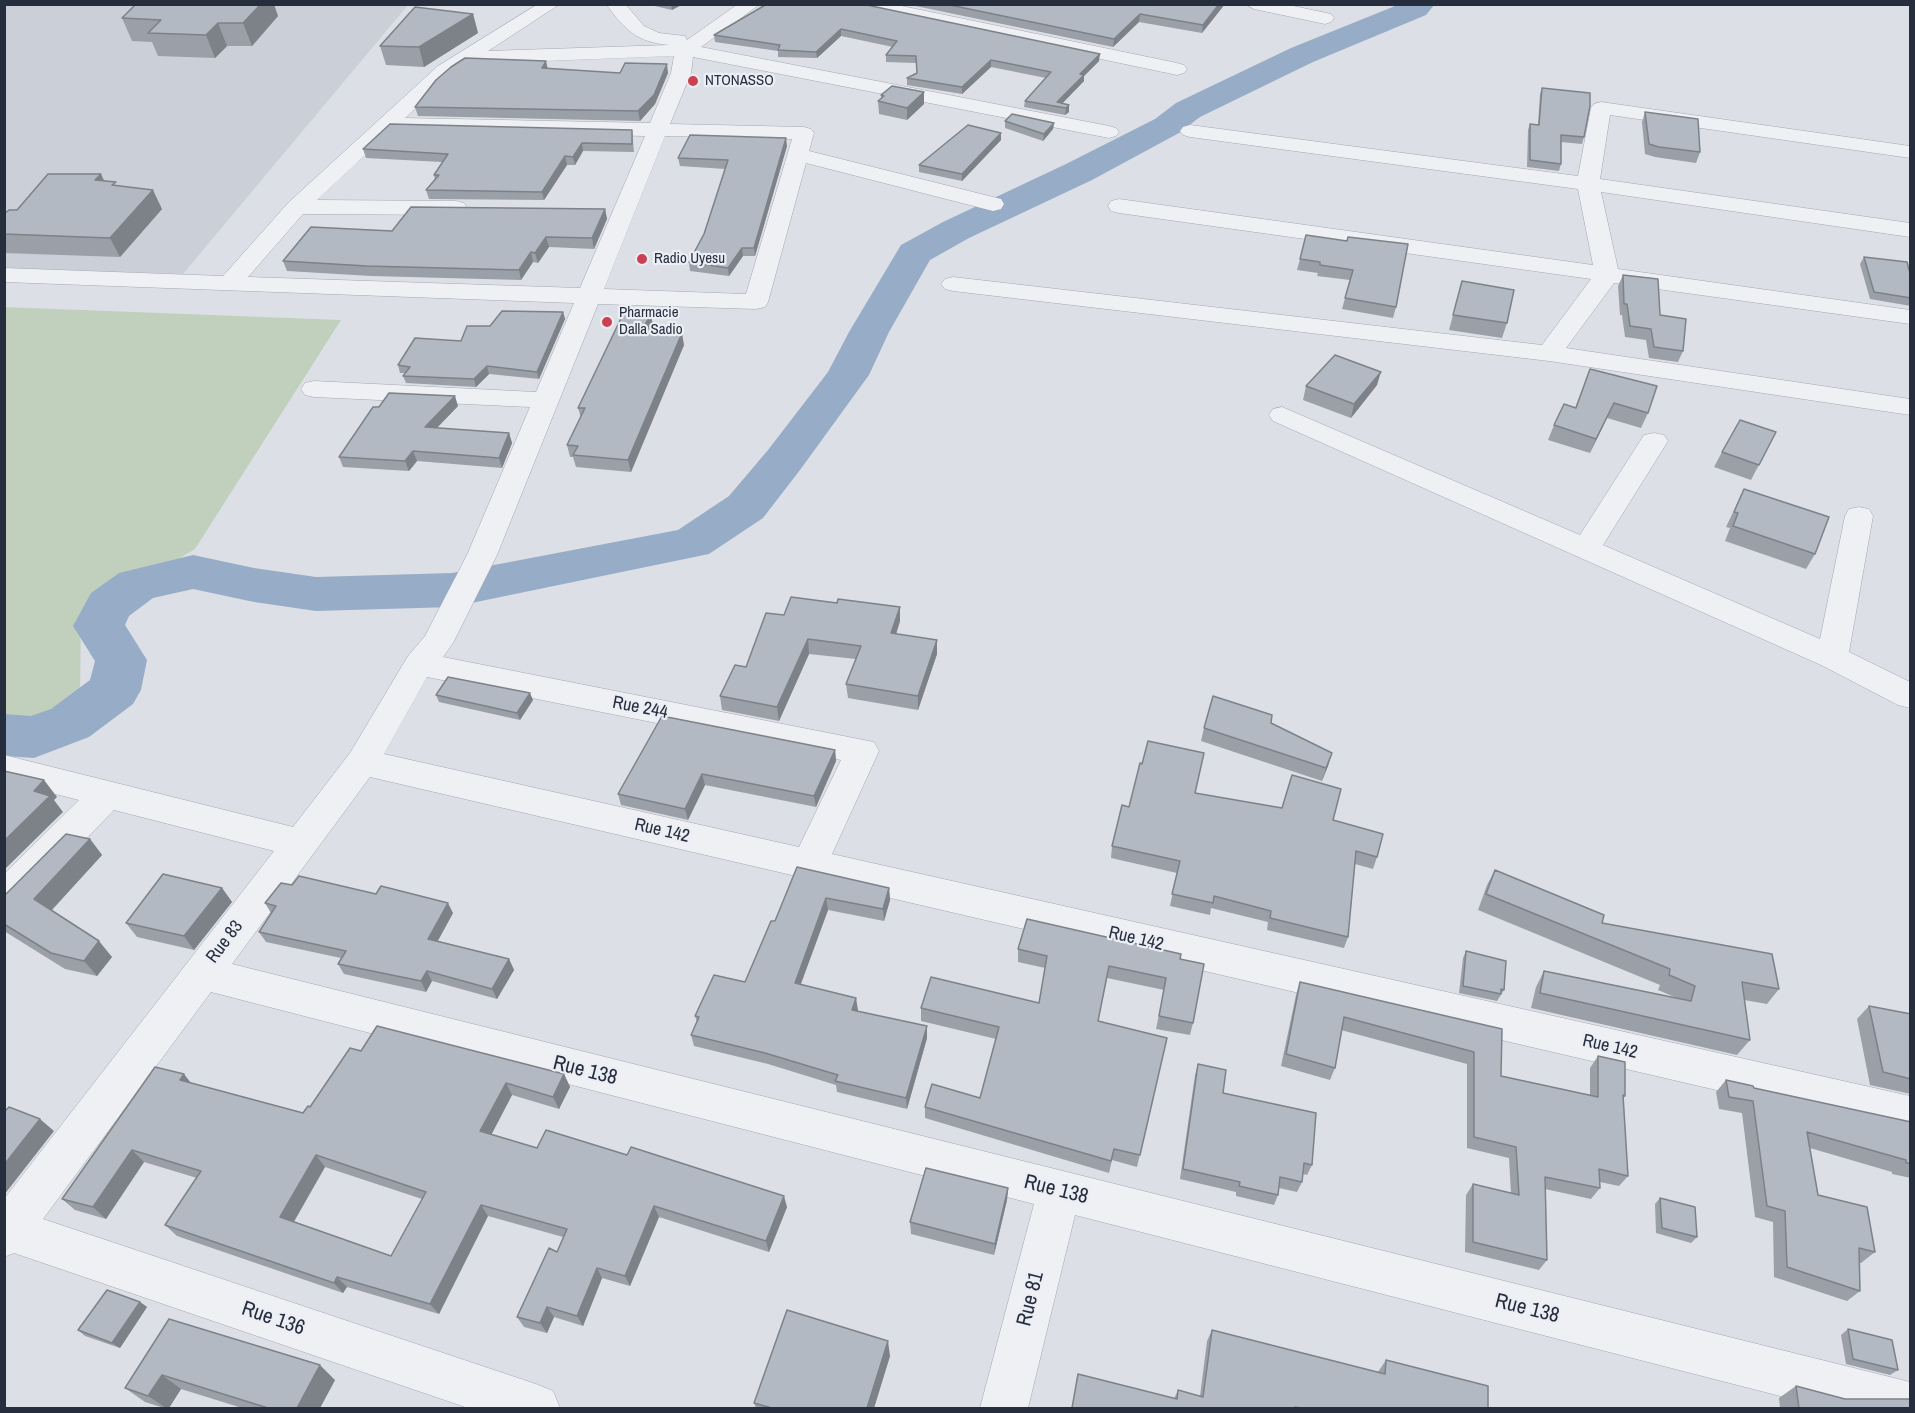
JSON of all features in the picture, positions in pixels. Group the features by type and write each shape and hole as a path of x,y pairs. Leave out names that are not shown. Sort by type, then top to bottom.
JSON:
{"street":[{"path":"229,283 297,207 445,70 551,4"},
{"path":"615,4 637,30 655,38 1109,132"},
{"path":"466,58 690,46 751,4"},
{"path":"863,4 1177,69"},
{"path":"1254,4 1325,18"},
{"name":"Rue 83","path":"7,1232 362,762 428,653 482,555 591,296 614,210 658,130 690,46"},
{"path":"1549,353 1607,275 1588,184 1601,108 1911,152"},
{"path":"4,275 756,302 804,133 387,124"},
{"path":"1190,131 1911,230"},
{"path":"798,154 993,204"},
{"path":"1119,206 1911,317"},
{"path":"297,207 473,208"},
{"path":"953,284 1549,353 1911,407"},
{"path":"314,389 547,400"},
{"path":"1282,415 1832,657 1911,696"},
{"path":"1586,549 1654,441"},
{"path":"1832,657 1859,516"},
{"name":"Rue 244","path":"428,653 861,751 809,865"},
{"name":"Rue 142","path":"362,762 1911,1116"},
{"path":"4,768 300,843"},
{"path":"4,899 107,794"},
{"name":"Rue 138","path":"201,974 1911,1406"},
{"name":"Rue 81","path":"1004,1408 1059,1190"},
{"name":"Rue 136","path":"7,1232 536,1408"}],"shaded area":[{"path":"5,5 408,5 183,274 5,268"}],"green space":[{"path":"5,307 341,320 195,549 81,617 80,693 45,720 5,721"}],"building":[{"path":"136,4 261,4 243,23 218,23 206,35 148,33 161,20 122,18"},
{"path":"767,4 862,4 1100,54 1080,74 1084,75 1057,102 1069,105 1066,108 1025,101 1051,72 991,60 962,87 907,78 917,73 916,56 886,55 897,41 841,29 816,52 778,50 780,45 714,35"},
{"path":"945,4 1219,4 1203,25 1140,14 1114,39"},
{"path":"415,7 473,14 419,47 380,46"},
{"path":"465,58 546,61 542,68 620,73 625,63 667,64 654,95 638,111 415,107 436,80"},
{"path":"892,86 924,92 907,108 878,101 884,96 881,95"},
{"path":"1542,88 1590,93 1584,137 1561,135 1561,164 1530,160 1530,124 1539,125"},
{"path":"1645,112 1698,119 1700,152 1649,144"},
{"path":"1012,114 1054,123 1044,134 1005,121"},
{"path":"390,124 632,130 632,144 582,143 573,157 565,156 542,192 426,190 439,175 434,175 448,154 363,149"},
{"path":"968,125 1001,133 962,174 919,165"},
{"path":"690,135 786,138 754,248 742,248 728,268 689,262 704,234 728,160 678,158"},
{"path":"48,174 101,174 95,180 116,182 112,185 153,190 110,238 4,234 4,214 9,210 17,210"},
{"path":"411,207 605,209 592,238 546,237 535,253 531,252 519,270 283,261 311,227 392,231"},
{"path":"1306,235 1347,241 1348,237 1408,244 1396,307 1345,298 1353,270 1320,265 1320,262 1300,259"},
{"path":"1864,257 1907,262 1911,277 1911,298 1874,292"},
{"path":"1623,275 1658,279 1660,315 1686,319 1683,351 1654,347 1651,329 1630,326 1627,304 1624,304"},
{"path":"1462,281 1514,290 1507,323 1453,315"},
{"path":"502,311 563,312 537,372 487,366 474,379 403,376 410,367 398,365 415,338 461,341 467,326 490,326"},
{"path":"624,312 651,314 643,328 682,333 628,460 573,455 578,446 567,445 585,408 578,408"},
{"path":"1335,355 1381,372 1354,404 1306,386"},
{"path":"1590,369 1657,386 1648,413 1614,403 1596,439 1554,425 1564,404 1576,408"},
{"path":"389,393 455,396 425,427 509,433 499,458 413,451 405,461 339,457 373,407 379,407"},
{"path":"1740,420 1776,432 1759,465 1722,452"},
{"path":"1744,489 1829,517 1815,554 1733,526 1738,513 1734,512"},
{"path":"791,597 837,603 838,599 900,607 891,633 937,640 918,696 846,684 861,646 808,639 777,707 720,696 735,665 746,667 766,613 784,615"},
{"path":"448,677 530,693 517,713 436,695"},
{"path":"1213,696 1272,715 1271,723 1332,753 1326,768 1204,728"},
{"path":"662,716 835,750 814,796 702,774 685,809 618,794"},
{"path":"1148,741 1204,753 1195,793 1282,808 1292,775 1341,789 1333,820 1383,834 1377,857 1356,851 1348,937 1270,918 1271,911 1214,896 1213,903 1172,894 1180,861 1112,846 1122,805 1129,807"},
{"path":"4,771 44,780 34,791 50,796 4,841"},
{"path":"66,834 90,839 34,899 99,941 84,961 51,953 4,924 4,896"},
{"path":"797,867 889,888 883,909 826,898 795,983 856,998 852,1010 927,1026 906,1098 835,1081 838,1075 765,1053 691,1035 699,1017 695,1016 714,975 745,982 771,921 775,921"},
{"path":"1495,870 1604,915 1602,923 1772,954 1779,989 1742,982 1750,1040 1540,993 1544,971 1691,1001 1695,986 1669,975 1670,969 1486,894"},
{"path":"163,874 222,888 184,936 126,923"},
{"path":"299,876 376,894 381,886 448,903 428,939 509,959 492,989 427,971 421,981 338,964 346,951 259,932 276,906 265,903 281,883 292,885"},
{"path":"1027,919 1181,954 1180,959 1204,964 1193,1023 1159,1016 1166,978 1109,966 1098,1021 1167,1038 1140,1155 1114,1149 1111,1161 925,1107 932,1084 980,1098 999,1027 921,1008 931,977 1039,1003 1047,956 1018,949"},
{"path":"1466,951 1506,961 1504,990 1501,989 1501,994 1463,986"},
{"path":"1300,982 1502,1029 1501,1076 1598,1097 1598,1056 1625,1062 1625,1096 1623,1095 1628,1176 1599,1169 1600,1188 1545,1177 1547,1260 1473,1242 1473,1184 1519,1195 1516,1147 1474,1137 1474,1052 1344,1017 1335,1068 1286,1054"},
{"path":"1869,1006 1911,1014 1911,1079 1883,1072"},
{"path":"377,1026 564,1074 553,1097 506,1083 480,1131 537,1148 546,1130 627,1155 631,1147 784,1196 766,1241 654,1206 625,1276 597,1268 577,1316 547,1307 540,1323 517,1317 549,1248 557,1252 567,1229 481,1205 430,1304 337,1277 334,1283 165,1225 201,1171 132,1150 93,1207 62,1199 155,1067 184,1074 180,1080 303,1113 308,1106 310,1107 350,1048 361,1051","holes":["316,1155 426,1192 391,1256 280,1217"]},
{"path":"1198,1064 1226,1070 1223,1093 1316,1113 1312,1165 1304,1163 1302,1182 1280,1177 1278,1195 1239,1186 1240,1182 1183,1169"},
{"path":"1726,1080 1911,1122 1911,1163 1807,1132 1818,1195 1867,1207 1875,1252 1859,1248 1860,1291 1787,1267 1785,1211 1767,1206 1753,1101 1729,1097"},
{"path":"9,1107 40,1119 4,1165 4,1110"},
{"path":"926,1168 1008,1188 995,1244 910,1222"},
{"path":"1660,1198 1695,1207 1697,1237 1662,1228"},
{"path":"107,1290 140,1302 112,1343 78,1330"},
{"path":"787,1310 888,1341 867,1408 772,1408 754,1403"},
{"path":"169,1319 320,1365 297,1408 268,1408 162,1375 148,1396 125,1388"},
{"path":"1848,1329 1892,1340 1898,1370 1853,1359"},
{"path":"1212,1330 1385,1374 1386,1360 1488,1386 1488,1408 1072,1408 1078,1374 1177,1399 1178,1390 1203,1397"},
{"path":"1796,1386 1845,1399 1911,1399 1911,1408 1799,1408"}],"waterway":[{"path":"4,735 34,737 70,723 114,690 121,660 99,626 109,605 137,585 193,572 254,585 316,594 452,590 692,543 746,507 784,460 848,375 869,332 915,253 956,230 1079,172 1167,126 1188,110 1302,55 1415,9 1421,4"}],"place":[{"name":"NTONASSO","path":"693,81"},
{"name":"Radio Uyesu","path":"642,259"},
{"name":"Pharmacie Dalla Sadio","path":"607,322"}]}
